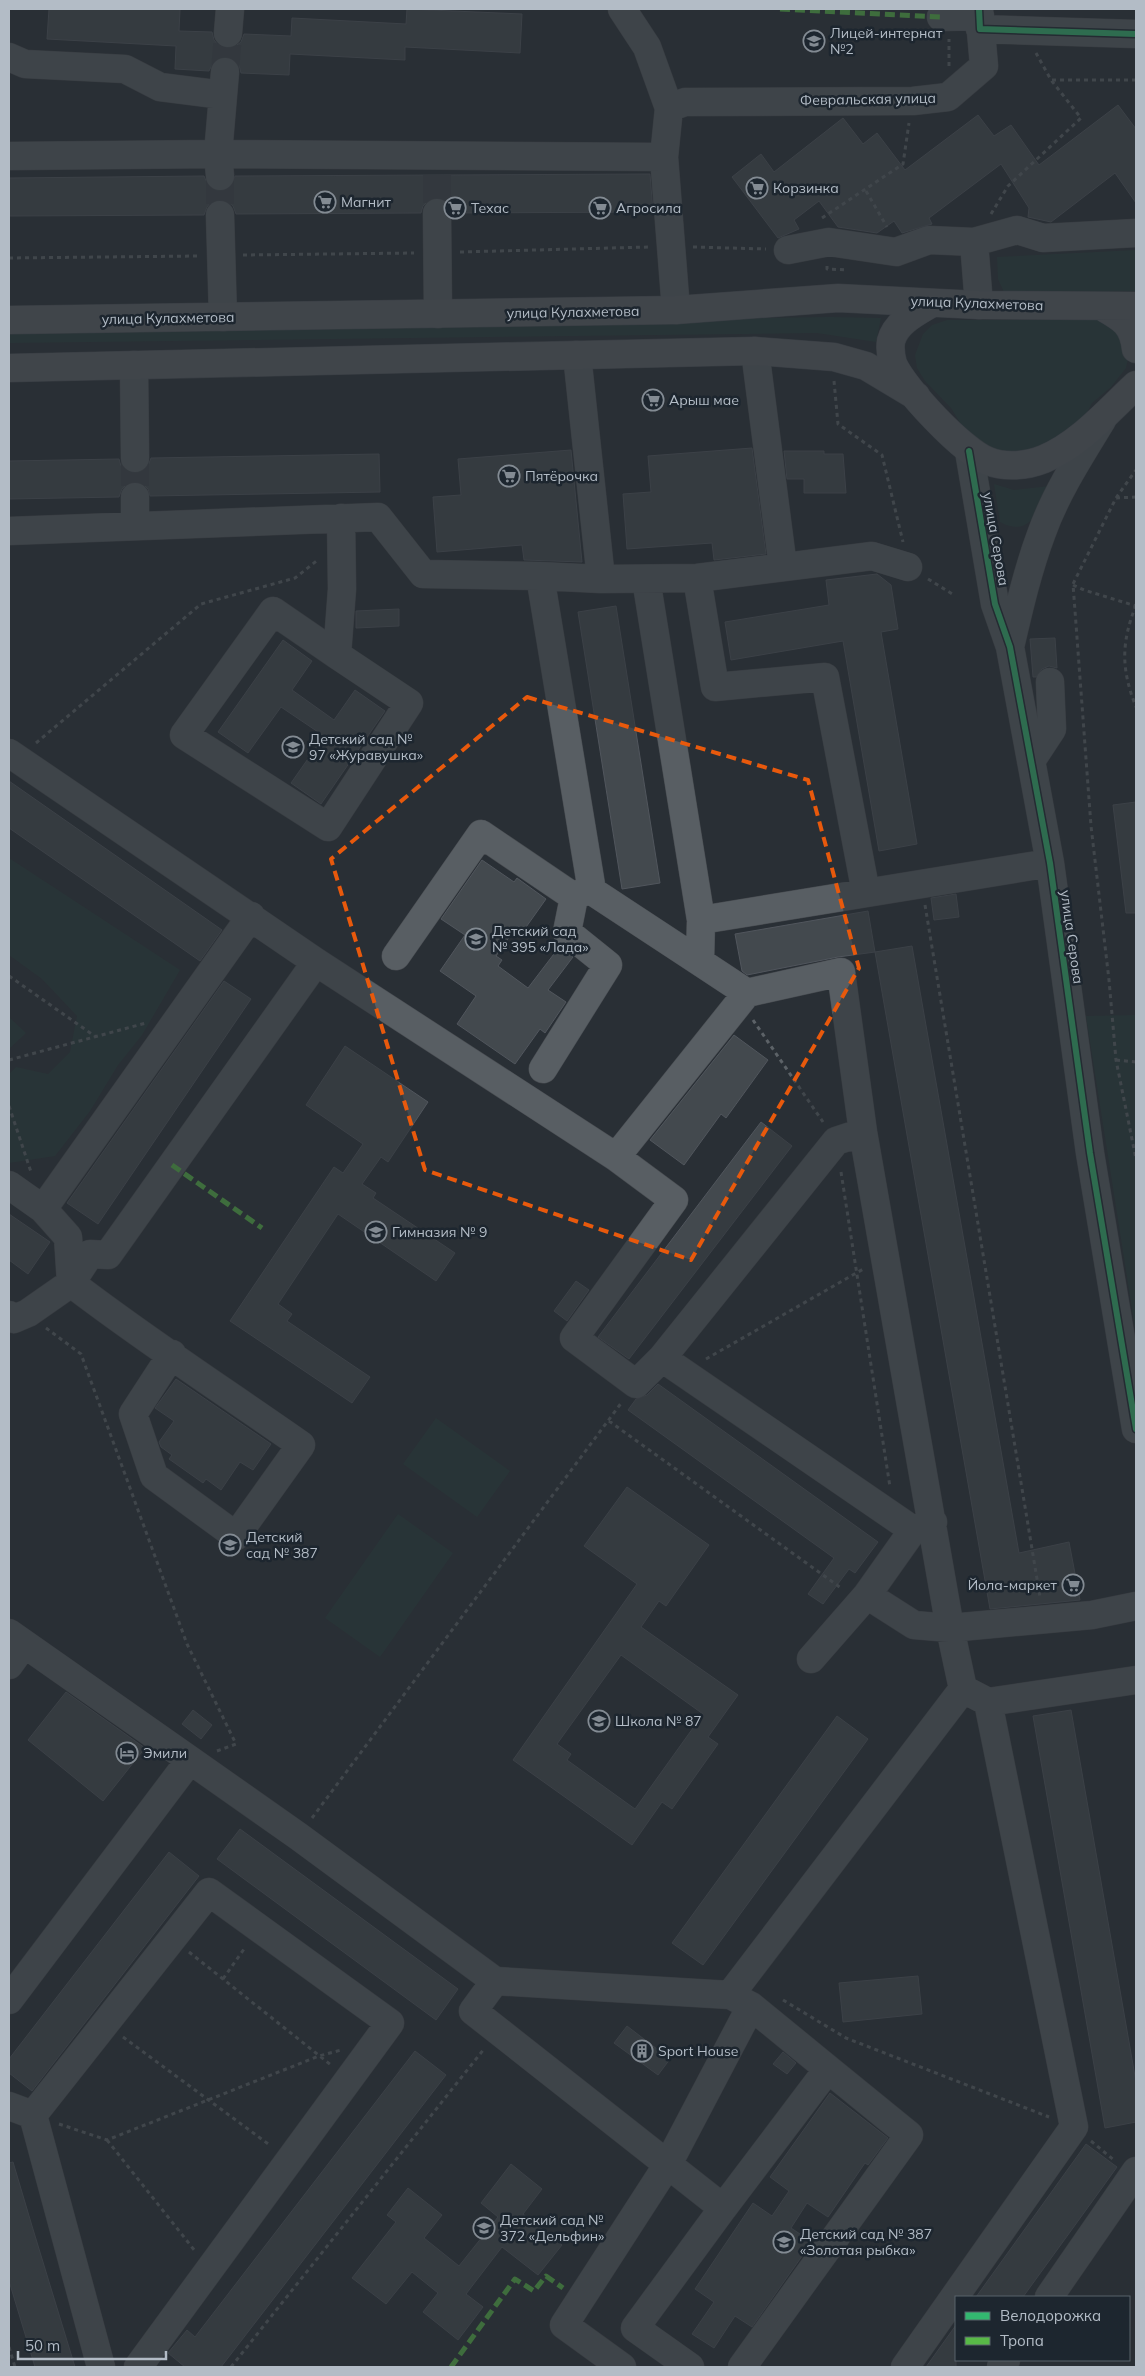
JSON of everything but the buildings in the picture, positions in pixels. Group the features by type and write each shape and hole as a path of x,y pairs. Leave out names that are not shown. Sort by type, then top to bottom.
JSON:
{"main road":[{"name":"улица Кулахметова","path":"9,320 676,310 838,298 932,304 1136,306"},
{"path":"932,304 909,316 898,329 892,340 893,362 916,396 968,450 988,462 1012,466 1044,459 1068,445 1109,412 1136,385"},
{"path":"1101,306 1123,319 1134,334 1136,348"},
{"path":"9,368 755,351 834,357 866,366 916,396"},
{"path":"1109,412 1132,372 1136,355"}],"street":[{"path":"622,9 647,47 669,108 664,157 676,310"},
{"path":"945,17 980,18 1022,30 1136,34"},
{"name":"Февральская улица","path":"669,108 685,102 913,101 948,97 984,66 980,18"},
{"path":"9,57 25,64 125,69 160,87 224,84 219,165"},
{"path":"9,156 219,165 437,165 664,157"},
{"path":"437,213 438,314"},
{"path":"220,215 223,317"},
{"path":"788,250 824,242 896,252 929,240 974,242 1017,230 1043,238 1136,232"},
{"path":"974,242 980,305"},
{"path":"755,351 783,567"},
{"path":"577,355 601,579"},
{"path":"134,365 134,458"},
{"name":"улица Серова","path":"1010,647 1020,603 1042,531 1071,471 1109,412"},
{"name":"улица Серова","path":"968,450 995,604 1010,647 1050,863 1090,1152 1136,1429"},
{"path":"135,497 135,526"},
{"path":"9,531 135,526 341,530 378,517 422,574 601,579 696,578 872,556 908,567"},
{"path":"337,655 342,589 341,530"},
{"path":"540,576 583,894 567,932 608,965 543,1069"},
{"path":"646,578 701,920 700,962"},
{"path":"696,578 715,687 825,677 866,893"},
{"path":"273,610 337,655 409,703 328,827 184,735 273,610"},
{"path":"1031,761 1052,729 1050,682"},
{"path":"13,756 316,962 616,1157 674,1200 574,1338 636,1384 672,1365 836,1141 863,1132"},
{"path":"396,956 481,834 700,962 744,997"},
{"path":"701,920 1050,863"},
{"path":"43,1209 251,916"},
{"path":"18,1314 71,1283 90,1254 108,1255 316,962"},
{"path":"616,1157 744,997 841,972 863,1132 885,1256 914,1523 950,1628 963,1689 752,2000 668,2164 571,2295 564,2325 622,2367"},
{"path":"9,1185 43,1209 68,1237 71,1283 110,1314 172,1354 301,1445 236,1536 154,1476 133,1414 172,1354"},
{"path":"672,1365 914,1523"},
{"path":"811,1659 864,1599 914,1523"},
{"path":"864,1599 914,1625 950,1628 1092,1615 1136,1606"},
{"path":"14,1648 190,1760 298,1836 495,1981 752,2000 828,2070 910,2135 742,2367"},
{"path":"963,1689 988,1702 1136,1680"},
{"path":"905,2367 1074,2127 988,1702"},
{"path":"9,2000 190,1760"},
{"path":"101,2367 21,2110 105,2024 208,1892 390,2023 138,2367"},
{"path":"495,1981 473,2011 723,2208"},
{"path":"690,2367 635,2328 828,2070"},
{"path":"1050,2296 1134,2173"}],"path":[{"path":"945,17 948,97"},
{"path":"974,242 1008,186 1081,118 1051,80 1022,30"},
{"path":"1051,80 1136,80"},
{"path":"824,242 818,221 866,191 903,164 913,101"},
{"path":"866,191 888,229 896,252"},
{"path":"9,258 221,256 670,247 788,250"},
{"path":"834,376 838,424 882,455 908,567 954,595"},
{"path":"1136,470 1116,498 1072,584 1091,826 1109,980 1116,1060 1136,1160"},
{"path":"1116,498 1136,497"},
{"path":"13,756 201,604 295,578 341,530"},
{"path":"1072,584 1084,590 1136,606 1124,643 1126,681 1136,707"},
{"path":"924,903 1044,1620"},
{"path":"9,976 96,1037"},
{"path":"744,997 836,1141 857,1273 914,1523"},
{"path":"9,1060 181,1013"},
{"path":"1116,1060 1136,1062"},
{"path":"9,1106 43,1209"},
{"path":"672,1365 857,1273 885,1256"},
{"path":"18,1314 81,1354 187,1644 236,1744 190,1760"},
{"path":"298,1836 636,1384"},
{"path":"608,1421 864,1599"},
{"path":"172,1939 349,2080"},
{"path":"752,2000 783,2000 846,2038 1074,2127 1134,2173"},
{"path":"105,2024 290,2160"},
{"path":"231,2367 498,2031"},
{"path":"107,2140 319,2056 376,2043"},
{"path":"21,2110 107,2140 210,2270"},
{"path":"9,2347 15,2367"}],"highlighted area":[{"path":"527,697 808,780 859,968 691,1260 425,1170 331,859"}],"green space":[{"path":"1136,250 1136,291 1012,294 1004,292 998,279 997,257"},
{"path":"830,317 881,318 876,342 817,333 9,343 9,329"},
{"path":"947,320 1104,320 1114,324 1129,354 1126,368 1111,387 1092,403 1084,418 1039,451 998,455 969,437 951,408 925,381 917,368 915,355 923,334 932,325"},
{"path":"994,484 1014,490 1050,486 1038,512 1027,524 1019,527 1000,522"},
{"path":"9,858 180,970 142,1035 118,1065 90,1111 55,1156 9,1163 9,1074 16,1067 48,1074 70,1052 77,1016 42,979 9,955"},
{"path":"1136,1015 1136,1334 1086,1016"},
{"path":"9,1017 26,1033 9,1049"},
{"path":"436,1418 510,1471 477,1517 403,1464"},
{"path":"398,1514 453,1553 380,1657 325,1618"}],"tunnel":[{"path":"225,72 228,33"},
{"path":"437,175 437,213"},
{"path":"220,176 220,215"},
{"path":"135,458 135,497"}],"marked path":[{"path":"780,9 941,17"},
{"path":"172,1165 262,1228"},
{"path":"451,2367 515,2279 534,2291 546,2276 563,2288"}],"cycle path":[{"path":"979,9 980,29 1136,34"},
{"path":"969,451 995,604 1010,647 1050,863 1090,1153 1136,1429"}],"place":[{"name":"Лицей-интернат №2","path":"814,41"},
{"name":"Корзинка","path":"757,188"},
{"name":"Магнит","path":"325,202"},
{"name":"Техас","path":"455,208"},
{"name":"Агросила","path":"600,208"},
{"name":"Арыш мае","path":"653,400"},
{"name":"Пятёрочка","path":"509,476"},
{"name":"Детский сад № 97 «Журавушка»","path":"293,747"},
{"name":"Детский сад № 395 «Лада»","path":"476,939"},
{"name":"Гимназия № 9","path":"376,1232"},
{"name":"Детский сад № 387","path":"230,1545"},
{"name":"Йола-маркет","path":"1073,1585"},
{"name":"Школа № 87","path":"599,1721"},
{"name":"Эмили","path":"127,1753"},
{"name":"Sport House","path":"642,2051"},
{"name":"Детский сад № 372 «Дельфин»","path":"484,2228"},
{"name":"Детский сад № 387 «Золотая рыбка»","path":"784,2242"}]}
